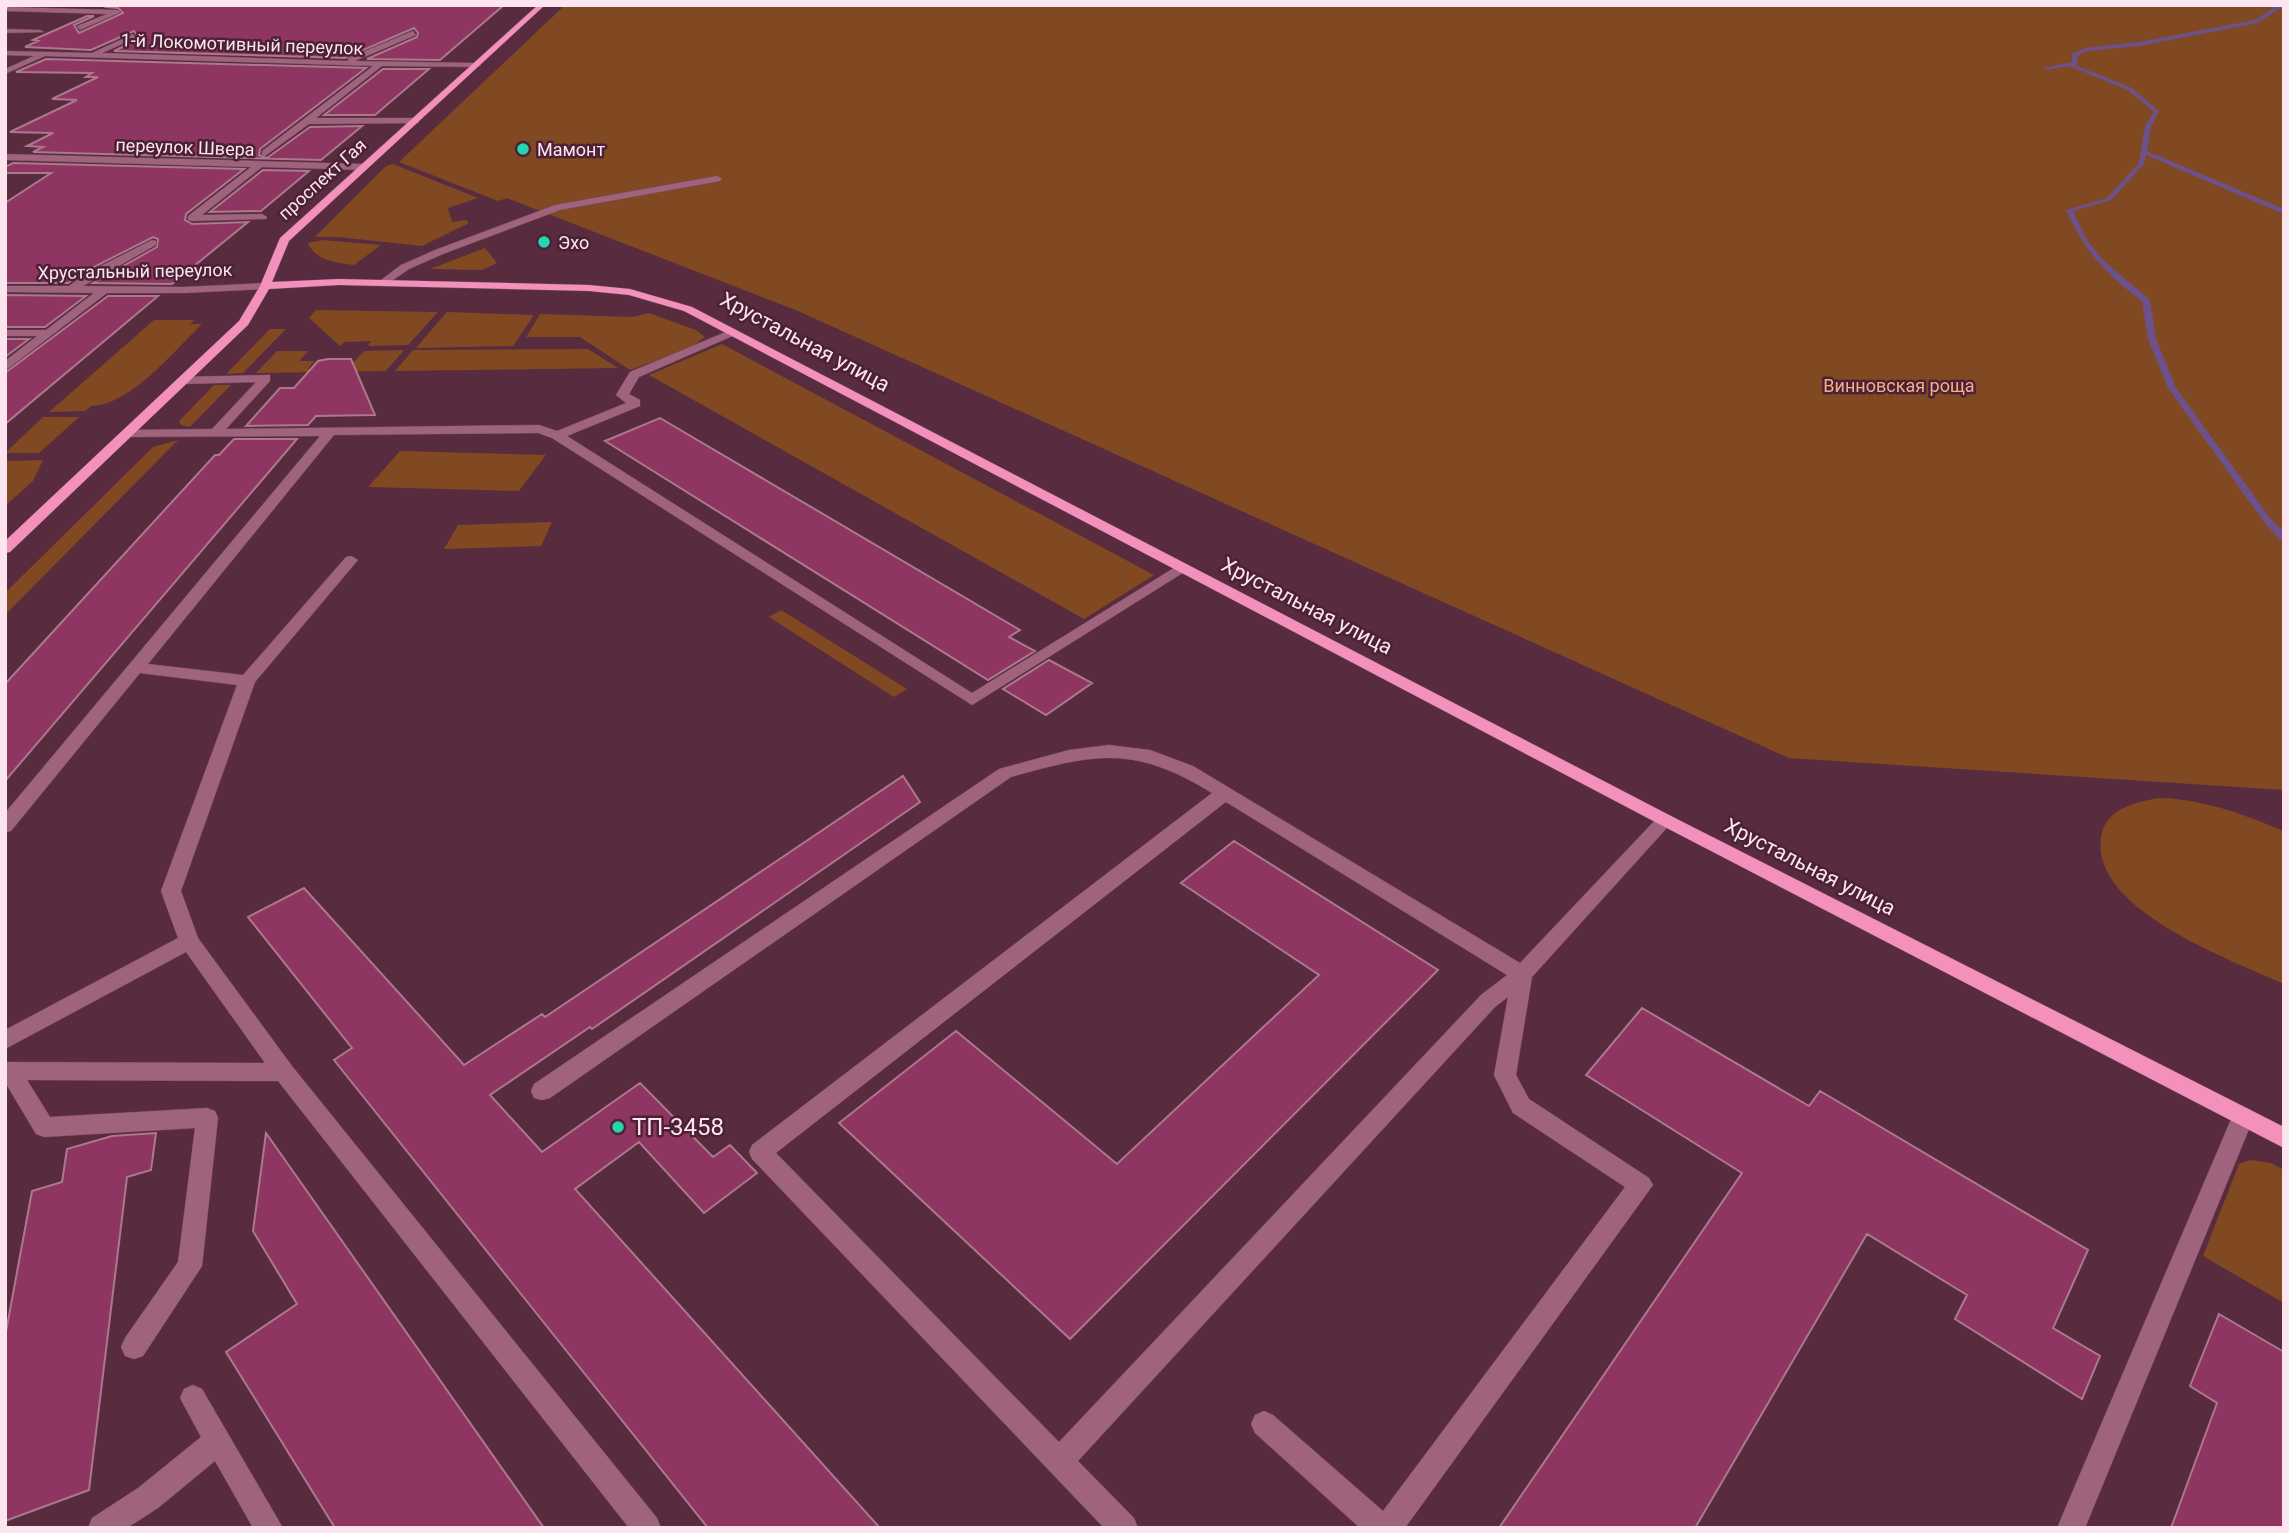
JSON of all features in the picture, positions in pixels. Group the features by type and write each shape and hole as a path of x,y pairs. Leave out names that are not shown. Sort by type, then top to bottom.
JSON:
{"main road":[{"name":"проспект Гая","path":"5,549 244,323 265,286 281,243 542,5"},
{"name":"Хрустальная улица","path":"265,286 382,283 630,292 688,309 1665,820 2284,1138"}],"street":[{"path":"6,7 117,12 80,28"},
{"path":"5,32 40,32"},
{"path":"348,62 413,33"},
{"path":"93,55 133,36"},
{"name":"1-й Локомотивный переулок","path":"5,53 379,65 477,65"},
{"path":"5,72 45,54"},
{"path":"265,153 379,65"},
{"path":"307,121 416,121"},
{"name":"переулок Швера","path":"5,157 364,167"},
{"path":"259,165 192,218 262,217"},
{"path":"382,283 405,267 428,257 558,207 717,179"},
{"path":"72,289 89,276 152,243"},
{"name":"Хрустальный переулок","path":"5,289 184,290 265,286"},
{"path":"5,367 104,290"},
{"path":"556,435 636,403 622,395 634,375 733,332"},
{"path":"5,333 49,333"},
{"path":"184,380 266,379 215,433"},
{"path":"127,434 540,429 556,435 972,700 1182,569"},
{"path":"5,826 330,432"},
{"path":"5,536 21,534"},
{"path":"351,560 247,681 171,891 189,941 284,1072 647,1528"},
{"path":"134,667 247,681"},
{"path":"542,1091 1005,773 1088,752 1121,749 1175,764 1522,974"},
{"path":"1124,1528 760,1152 1225,793"},
{"path":"1060,1460 1488,1001 1522,974 1665,820"},
{"path":"5,1040 189,941"},
{"path":"1388,1528 1641,1185 1521,1106 1505,1074 1522,974"},
{"path":"8,1071 284,1072"},
{"path":"8,1071 44,1127 207,1118 190,1266 134,1347"},
{"path":"2071,1528 2243,1117"},
{"path":"193,1398 269,1528"},
{"path":"1264,1424 1381,1528"},
{"path":"102,1528 148,1498 218,1441"}],"green space":[{"name":"Винновская роща","path":"565,5 2284,5 2284,790 1789,758 798,311 507,198 498,201 399,162"},
{"path":"393,164 478,198 448,208 452,222 466,220 469,223 422,246 315,237 386,166"},
{"path":"322,240 381,245 354,265 328,260 316,254 308,243"},
{"path":"485,248 497,263 482,270 430,269"},
{"path":"316,310 438,312 408,345 368,346 371,341 345,342 340,346 309,318"},
{"path":"447,312 534,315 513,346 416,348"},
{"path":"649,313 696,330 705,337 689,348 630,370 580,337 526,337 540,314 633,317"},
{"path":"154,320 194,320 190,324 202,324 151,375 121,397 91,406 85,411 49,412"},
{"path":"270,329 286,329 243,373 226,374"},
{"path":"722,344 1154,575 1084,619 649,375"},
{"path":"588,349 618,368 395,371 413,350"},
{"path":"404,350 386,371 256,373 277,351 308,351 299,361 314,361 308,369 348,368 364,351"},
{"path":"214,385 231,385 190,427 181,425 179,421"},
{"path":"43,417 79,417 39,453 5,453"},
{"path":"178,440 5,615 5,593 153,447"},
{"path":"400,451 546,455 519,491 368,487"},
{"path":"43,460 33,481 5,506 5,461"},
{"path":"552,522 541,546 444,549 458,525"},
{"path":"781,610 907,689 894,697 769,617"},
{"path":"2159,798 2207,804 2284,831 2284,984 2169,929 2140,909 2118,887 2104,863 2101,837 2104,827 2122,808"},
{"path":"2250,1160 2271,1163 2284,1170 2284,1303 2203,1256 2239,1164"}],"building":[{"path":"504,5 440,60 367,59 417,37 418,33 414,28 345,58 114,51 137,40 138,36 134,31 91,50 25,47 38,41 33,40 87,16 94,16 74,25 79,33 123,13 118,8 107,7"},
{"path":"46,59 366,68 260,149 259,155 267,158 310,127 362,126 321,160 33,152 43,147 27,146 53,133 10,132 77,100 52,99 98,77 86,77 92,73 16,72"},
{"path":"383,69 429,69 375,115 324,115"},
{"path":"13,163 244,169 186,214 185,220 192,224 248,222 172,284 93,283 157,247 158,239 153,237 68,283 5,283 5,203 51,173 5,173 5,167"},
{"path":"263,170 309,171 261,211 210,212"},
{"path":"5,295 86,296 45,327 5,327"},
{"path":"108,296 158,296 5,424 5,373"},
{"path":"5,339 29,339 5,357"},
{"path":"351,359 375,415 316,416 308,425 246,426 280,388 294,388 318,361"},
{"path":"660,418 1020,630 1009,637 1035,651 988,680 605,441"},
{"path":"234,439 297,439 5,781 6,683 215,455 219,455"},
{"path":"1049,660 1092,683 1046,715 1003,689"},
{"path":"903,776 920,802 592,1029 590,1027 490,1095 542,1152 640,1083 713,1157 730,1145 757,1173 704,1213 639,1142 575,1189 880,1528 708,1528 334,1060 352,1048 248,917 304,888 464,1065 542,1014 545,1017"},
{"path":"1234,841 1438,970 1070,1339 839,1123 956,1031 1117,1164 1319,975 1181,883"},
{"path":"1642,1008 1809,1106 1820,1091 2088,1250 2053,1328 2100,1356 2082,1399 1955,1319 1967,1295 1867,1234 1695,1528 1499,1528 1742,1173 1586,1075"},
{"path":"156,1133 151,1170 127,1177 89,1490 5,1521 5,1337 32,1191 62,1182 67,1149 112,1136"},
{"path":"266,1133 544,1528 335,1528 226,1352 297,1304 253,1231"},
{"path":"2219,1314 2284,1352 2284,1528 2171,1528 2217,1403 2190,1386"}],"waterway":[{"path":"2047,68 2075,63 2074,55 2085,50 2139,44 2257,21 2282,5"},
{"path":"2071,65 2130,89 2157,112 2148,126 2142,163 2109,199 2069,210 2076,226 2100,262 2146,300 2152,339 2172,388 2267,520 2284,538"},
{"path":"2144,152 2284,212"}],"place":[{"name":"Мамонт","path":"523,149"},
{"name":"Эхо","path":"544,242"},
{"name":"ТП-3458","path":"618,1127"}]}
